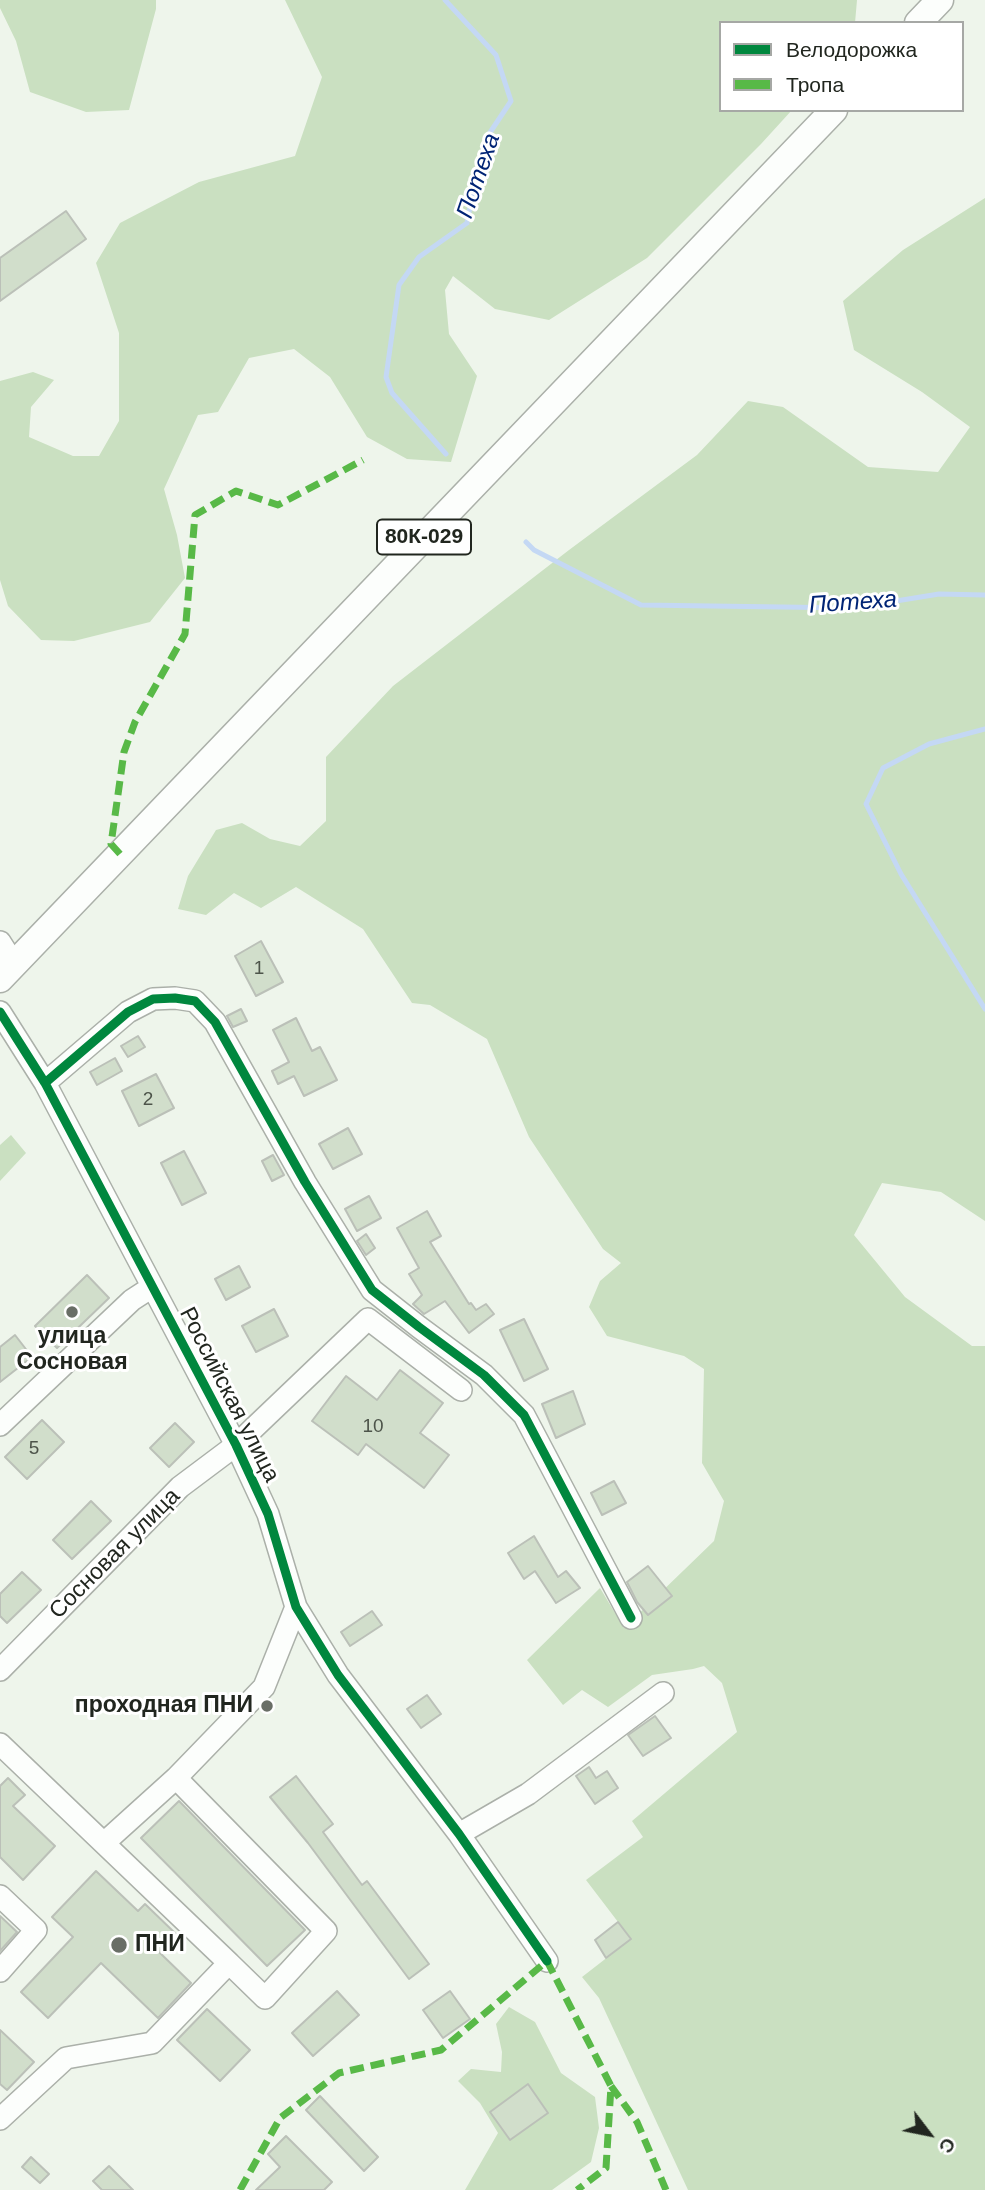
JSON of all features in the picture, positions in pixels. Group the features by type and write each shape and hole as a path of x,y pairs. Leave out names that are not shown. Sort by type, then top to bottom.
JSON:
{"main road":[{"path":"920,21 940,0"},
{"name":"80К-029","path":"7,971 832,112"}],"street":[{"path":"0,942 7,971"},
{"path":"46,1083 128,1012 153,999 195,1001 215,1022 305,1182 372,1290 484,1374 524,1415 631,1618"},
{"name":"Российская улица","path":"0,1012 46,1083 236,1445 268,1514 296,1607 338,1675 459,1834 547,1961"},
{"path":"0,1425 132,1300 152,1287"},
{"name":"Сосновая улица","path":"0,1670 180,1487 236,1445 368,1319 461,1390"},
{"path":"104,1843 176,1777 264,1686 296,1607"},
{"path":"459,1834 528,1794 663,1693"},
{"path":"4,1755 104,1843 265,1998 326,1931 176,1777"},
{"path":"0,1896 36,1930 0,1971"},
{"path":"0,2119 66,2058 152,2043 229,1963"}],"green space":[{"path":"0,0 156,0 156,9 129,110 86,112 30,92 16,41 0,8"},
{"path":"285,0 857,0 855,21 719,21 719,112 790,112 647,258 549,320 495,309 453,276 445,290 449,334 477,376 451,462 407,459 367,437 330,377 294,349 249,358 218,412 198,415 164,489 185,578 150,622 74,641 41,640 8,606 0,580 0,381 33,372 54,380 31,407 29,437 73,456 99,456 119,421 119,333 96,263 120,223 199,182 295,156 322,77"},
{"path":"985,198 985,1221 941,1192 882,1183 854,1235 905,1297 972,1346 985,1346 985,2190 688,2190 599,1998 582,1977 631,1939 586,1880 643,1837 632,1821 737,1732 722,1683 704,1666 652,1675 608,1707 582,1690 563,1705 527,1660 600,1588 624,1628 714,1541 724,1501 702,1463 704,1369 684,1356 607,1336 589,1307 600,1281 621,1263 603,1249 529,1137 487,1039 430,1005 412,1003 363,929 296,887 261,908 234,893 206,915 178,909 188,876 216,830 242,823 270,839 300,846 326,821 326,757 393,686 697,455 748,401 783,407 868,467 938,472 970,427 922,392 854,350 843,301 903,250"},
{"path":"11,1135 26,1153 0,1181 0,1145"},
{"path":"509,2007 535,2022 561,2073 595,2097 599,2128 591,2162 552,2190 465,2190 498,2133 480,2103 458,2081 471,2069 501,2072 502,2052 496,2024"}],"building":[{"path":"66,211 86,239 0,301 0,258"},
{"path":"261,941 283,982 256,996 235,956"},
{"path":"241,1009 247,1021 233,1027 227,1016"},
{"path":"296,1018 312,1051 320,1047 337,1080 304,1096 294,1076 278,1084 272,1071 289,1062 273,1030"},
{"path":"138,1036 145,1047 128,1057 121,1046"},
{"path":"115,1058 122,1071 97,1085 90,1072"},
{"path":"156,1074 174,1108 139,1126 122,1091"},
{"path":"348,1128 362,1154 333,1169 319,1144"},
{"path":"184,1151 206,1193 182,1205 161,1163"},
{"path":"273,1155 284,1175 272,1181 262,1161"},
{"path":"369,1196 381,1218 357,1231 345,1209"},
{"path":"427,1211 441,1236 430,1242 469,1304 476,1310 486,1304 494,1314 469,1333 445,1301 424,1314 413,1304 422,1295 409,1274 419,1268 397,1228"},
{"path":"366,1234 375,1248 366,1255 357,1241"},
{"path":"239,1266 250,1287 226,1300 215,1279"},
{"name":"улица Сосновая","path":"87,1275 109,1298 57,1348 35,1326"},
{"path":"274,1309 288,1336 256,1352 242,1326"},
{"path":"524,1319 548,1369 524,1381 500,1330"},
{"path":"15,1335 32,1357 0,1382 0,1347"},
{"path":"400,1370 443,1403 420,1433 449,1455 424,1488 366,1444 358,1455 312,1421 346,1376 377,1400"},
{"path":"573,1391 585,1424 556,1438 542,1404"},
{"path":"42,1420 64,1442 27,1479 5,1457"},
{"path":"175,1423 194,1442 169,1467 150,1448"},
{"path":"614,1481 626,1503 602,1515 591,1493"},
{"path":"91,1501 111,1521 72,1559 53,1540"},
{"path":"534,1536 558,1577 566,1571 580,1588 556,1603 535,1571 524,1579 508,1553"},
{"path":"648,1566 672,1596 648,1615 637,1602 627,1582"},
{"path":"22,1572 41,1590 7,1623 0,1616 0,1594"},
{"path":"372,1611 382,1625 350,1646 341,1632"},
{"path":"427,1695 441,1714 421,1728 407,1709"},
{"path":"655,1716 671,1738 643,1756 628,1735"},
{"path":"589,1767 596,1778 607,1771 618,1788 595,1804 576,1776"},
{"path":"296,1776 333,1824 323,1832 362,1885 367,1881 429,1964 409,1979 308,1843 270,1797"},
{"path":"8,1778 25,1795 13,1806 55,1846 23,1880 0,1857 0,1786"},
{"path":"179,1801 305,1930 267,1966 141,1838"},
{"path":"96,1871 138,1911 145,1904 176,1934 159,1952 191,1983 158,2018 101,1963 48,2018 21,1992 73,1937 52,1917"},
{"path":"0,1916 17,1932 0,1951"},
{"path":"618,1922 631,1939 606,1958 595,1940"},
{"path":"337,1991 359,2015 313,2056 292,2033"},
{"path":"450,1991 470,2019 443,2038 423,2010"},
{"path":"207,2009 250,2050 220,2081 177,2040"},
{"path":"0,2030 34,2062 7,2090 0,2084"},
{"path":"528,2084 548,2113 510,2140 490,2112"},
{"path":"320,2096 378,2157 364,2171 306,2110"},
{"path":"286,2136 332,2182 324,2190 256,2190 280,2167 268,2154"},
{"path":"31,2157 49,2174 40,2183 22,2167"},
{"path":"109,2166 133,2190 102,2190 93,2181"}],"waterway":[{"name":"Потеха","path":"445,0 496,55 511,101 487,137 476,175 467,223 419,257 399,285 386,377 392,393 446,454"},
{"name":"Потеха","path":"526,542 534,550 641,605 853,608 939,594 985,595"},
{"name":"Потеха","path":"985,729 929,744 883,768 866,804 901,874 985,1009"}],"marked path":[{"path":"120,854 111,844 124,752 135,722 185,634 195,515 236,491 278,505 363,460"},
{"path":"240,2190 280,2118 339,2073 441,2050 547,1961 611,2086 606,2168 577,2190"},
{"path":"611,2086 637,2122 666,2190"}],"cycle path":[{"path":"45,1083 128,1012 153,999 195,1001 215,1022 305,1182 372,1290 484,1375 524,1415 631,1618"},
{"path":"0,1012 45,1083 236,1445 268,1514 296,1607 338,1675 459,1834 547,1961"}],"place":[{"name":"улица Сосновая","path":"72,1312"},
{"name":"проходная ПНИ","path":"267,1706"},
{"name":"ПНИ","path":"119,1945"}]}
